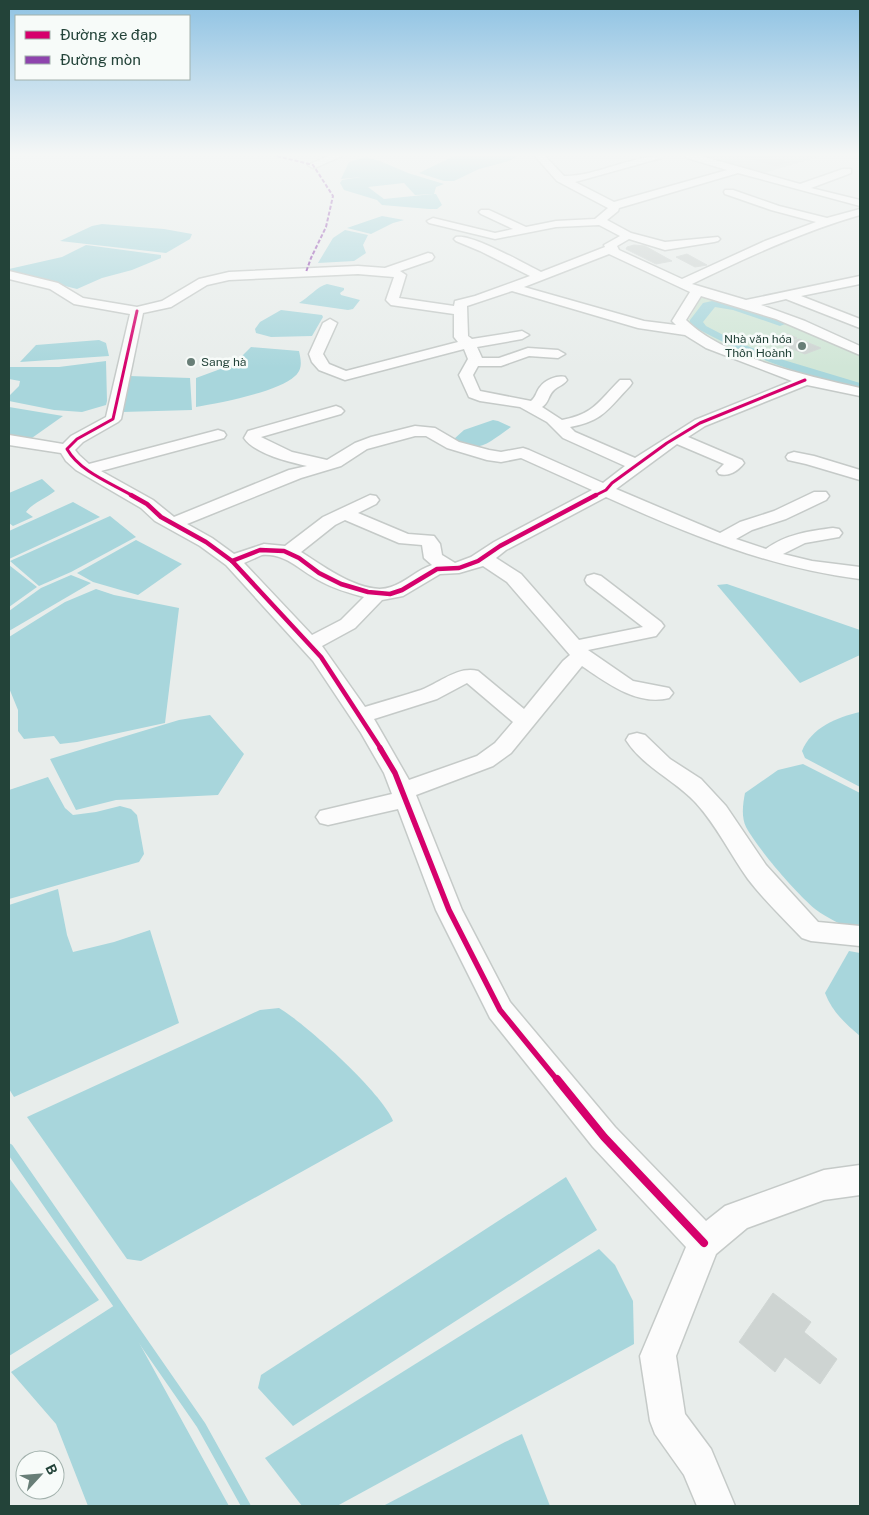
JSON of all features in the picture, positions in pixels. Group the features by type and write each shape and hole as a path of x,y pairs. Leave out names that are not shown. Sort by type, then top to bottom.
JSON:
{"street":[{"path":"451,227 495,236 542,227"},
{"path":"517,227 524,230"},
{"path":"610,227 627,235 665,246 714,239"},
{"path":"683,284 767,243 811,227"},
{"path":"627,235 610,245 614,252 697,292 746,304 786,317 860,351"},
{"path":"459,238 484,248 540,276"},
{"path":"612,249 480,299 460,304 458,311 461,337 468,343 475,359 466,374 474,394 480,397 516,401 531,406 569,435 637,465"},
{"path":"387,272 428,258"},
{"path":"9,275 54,286 79,301 137,311 166,304 203,282 229,276 358,270 387,272 400,275 400,280 392,294 392,300 458,311"},
{"path":"746,304 860,280"},
{"path":"511,287 643,325 688,331"},
{"path":"697,292 679,321 688,331 711,345 763,360 805,380 860,392"},
{"path":"787,295 860,324"},
{"path":"67,449 78,439 113,419 137,311"},
{"path":"330,323 316,354 319,362 324,367 345,376 468,343 522,335"},
{"path":"474,362 501,362 528,352 558,354"},
{"path":"531,406 540,402 546,389 560,380"},
{"path":"232,561 263,549 290,551 328,578 363,590 389,595 398,592 434,570 442,568 452,569 484,558 500,546 606,490 612,483 637,465 700,423 805,380"},
{"path":"557,425 584,420 594,415 625,383"},
{"path":"326,465 282,455 266,448 252,438 254,434 336,411"},
{"path":"172,524 295,474 335,463 361,446 377,440 415,431 430,431 453,445 487,455 502,457 523,454 722,539 770,555 798,563 860,573"},
{"path":"87,470 218,435"},
{"path":"676,438 736,463 725,471"},
{"path":"9,440 67,449"},
{"path":"67,449 72,458 87,470 147,504 161,517 206,542 232,561 321,657 361,716 395,773 449,910 500,1010 604,1137 704,1243"},
{"path":"794,457 808,459 860,475"},
{"path":"722,539 746,526 780,515 820,496"},
{"path":"290,551 329,521 370,500"},
{"path":"344,513 405,539 428,540 431,544 433,558 452,569"},
{"path":"770,555 781,545 798,538 833,533"},
{"path":"484,558 514,578 578,652 626,686 662,693"},
{"path":"328,818 405,795 485,761 503,748 570,665 578,652 649,632 654,626 594,580"},
{"path":"309,645 348,624 378,593"},
{"path":"361,716 430,694 461,678 471,676 526,721"},
{"path":"637,740 662,764 693,785 718,812 757,872 811,931 860,936"},
{"path":"716,1506 698,1462 668,1421 658,1356 704,1243 736,1217 824,1185 860,1180"}],"green space":[{"path":"701,298 717,298 834,340 860,355 860,390 801,376 744,355 721,345 686,324"}],"water":[{"path":"91,227 135,227 192,234 190,239 166,253 60,241"},
{"path":"351,227 386,227 371,234 347,228"},
{"path":"345,230 368,235 363,245 366,253 354,261 318,263 333,238"},
{"path":"86,245 161,255 161,258 132,270 102,278 77,289 9,272 9,269 62,257"},
{"path":"327,284 344,288 340,293 341,295 360,300 353,309 348,310 299,303"},
{"path":"712,301 737,305 788,323 780,326 733,310 715,307 703,322 706,326 733,340 777,358 860,383 860,388 775,364 714,338 690,324 690,320 703,303"},
{"path":"281,310 322,315 323,317 312,336 271,337 256,333 255,329 260,322"},
{"path":"99,340 106,343 109,356 20,362 36,345"},
{"path":"251,347 299,351 301,361 298,373 287,382 263,392 196,407 196,378 234,364"},
{"path":"106,361 106,405 82,412 54,410 9,401 9,396 19,386 20,381 9,379 9,367 59,367"},
{"path":"129,376 190,378 192,410 122,412"},
{"path":"9,407 63,416 29,440 9,437"},
{"path":"493,420 511,427 491,441 478,446 471,447 454,442 454,439 464,430"},
{"path":"42,479 55,491 26,512 33,517 13,526 9,523 9,493"},
{"path":"73,502 100,517 9,559 9,531"},
{"path":"110,516 136,537 71,572 39,586 10,561"},
{"path":"136,540 182,564 138,595 93,582 77,573"},
{"path":"9,565 37,587 9,607"},
{"path":"71,575 91,583 9,631 9,611 41,588"},
{"path":"727,584 860,630 860,655 800,683 717,585"},
{"path":"96,589 114,595 179,608 165,723 60,744 54,736 24,739 18,731 18,710 9,688 9,637 65,602"},
{"path":"860,712 860,787 805,758 802,751 806,743 818,730 834,720"},
{"path":"210,715 244,754 218,795 116,800 76,810 50,759 179,720"},
{"path":"803,764 860,793 860,930 831,919 815,909 768,858 744,823 745,793 778,770"},
{"path":"48,777 65,808 73,815 120,806 131,809 137,815 144,854 139,862 9,899 9,790"},
{"path":"58,889 67,935 73,952 114,942 150,930 179,1023 14,1097 9,1089 9,905"},
{"path":"849,951 860,953 860,1036 835,1012 825,993"},
{"path":"279,1008 307,1028 342,1060 374,1094 393,1121 141,1261 127,1259 27,1117 260,1010"},
{"path":"566,1177 597,1230 293,1426 258,1388 261,1375"},
{"path":"9,1178 99,1300 9,1356"},
{"path":"599,1249 615,1265 633,1301 634,1344 337,1506 302,1506 265,1458"},
{"path":"115,1305 121,1310 229,1506 88,1506 56,1424 11,1372"},
{"path":"522,1434 550,1506 383,1506 505,1442"}],"building":[{"path":"634,245 645,246 672,261 656,264 626,249"},
{"path":"687,254 707,265 695,267 676,257"},
{"path":"788,334 797,338 787,342 778,338"},
{"name":"Nhà văn hóa Thôn Hoành","path":"799,339 821,348 805,354 783,345"},
{"path":"773,1293 811,1322 804,1332 837,1359 820,1384 785,1357 775,1372 739,1342"}],"waterway":[{"path":"9,1148 201,1425 246,1506"}],"marked path":[{"path":"306,272 326,227"}],"cycle path":[{"path":"137,311 113,419 77,439 67,449 72,458 82,467 147,504 161,517 206,542 232,561 321,657 371,732 395,773 449,910 500,1010 604,1137 704,1243"},
{"path":"232,561 252,552 275,549 292,554 334,581 376,594 390,594 408,586 431,571 459,568 478,561 500,546 606,490 612,483 667,443 700,423 805,380"}],"place":[{"name":"Nhà văn hóa Thôn Hoành","path":"802,346"},
{"name":"Sang hà","path":"191,362"}]}
